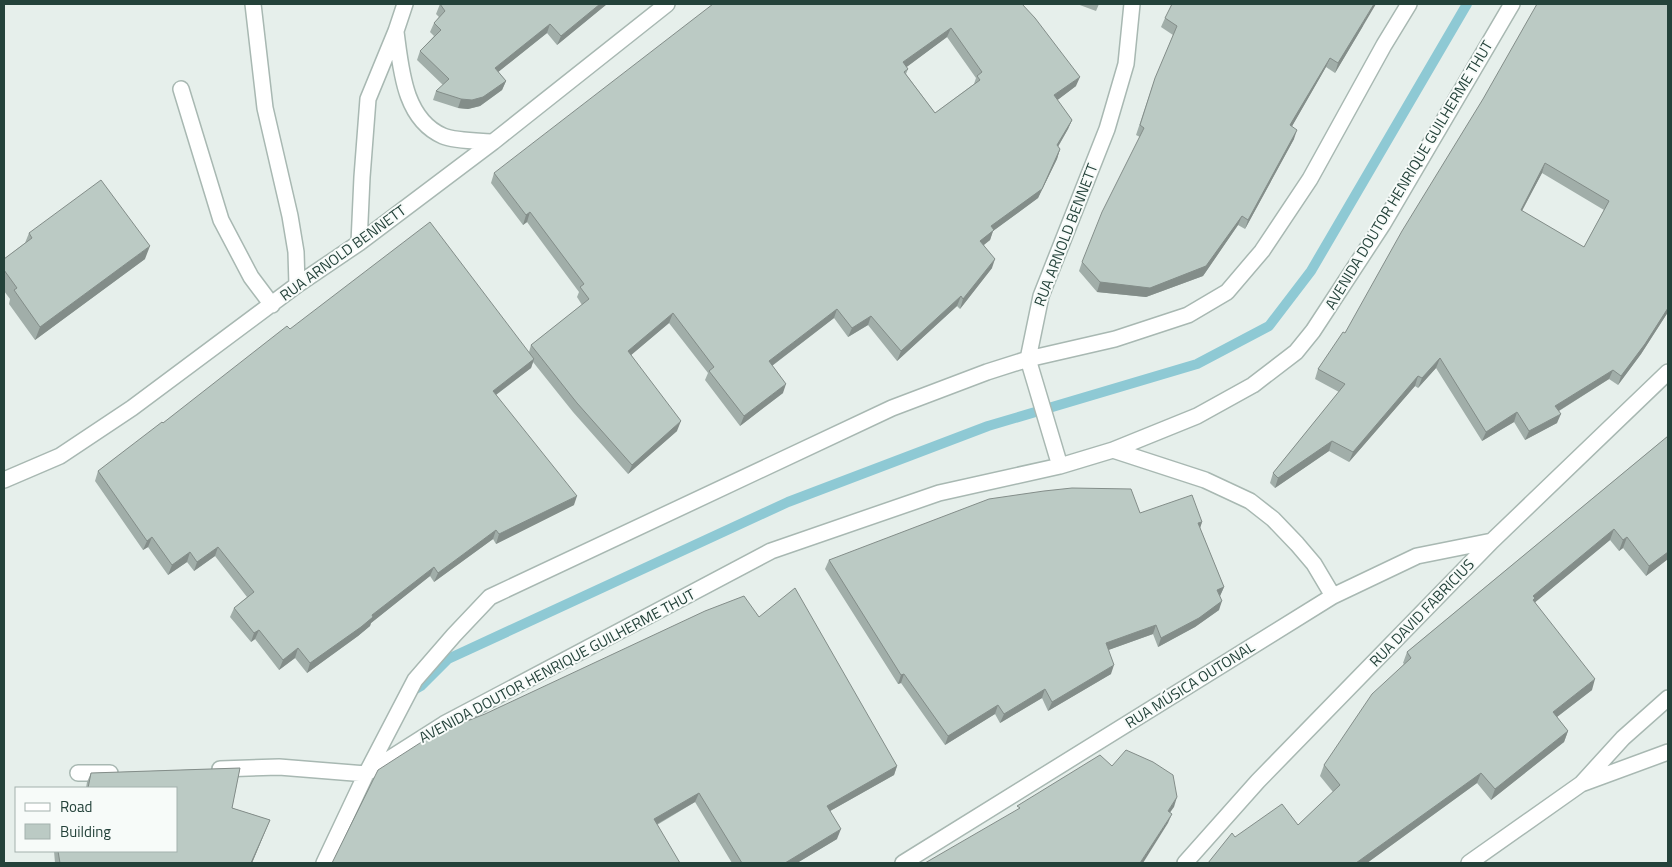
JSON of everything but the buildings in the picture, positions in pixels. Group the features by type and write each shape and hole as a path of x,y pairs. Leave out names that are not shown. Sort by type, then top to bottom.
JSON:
{"street":[{"path":"253,4 266,108 296,252 297,285"},
{"path":"359,243 368,99 396,31 404,4"},
{"name":"RUA ARNOLD BENNETT","path":"4,480 60,456 132,408 297,285 359,243 493,142 668,4"},
{"name":"RUA ARNOLD BENNETT","path":"1060,466 1028,359 1040,296 1106,129 1118,92 1126,64 1132,4"},
{"path":"324,863 366,774 415,680 490,597 892,408 987,372 1028,359 1115,339 1188,315 1227,292 1262,251 1310,179 1384,45 1409,4"},
{"name":"AVENIDA DOUTOR HENRIQUE GUILHERME THUT","path":"366,774 444,724 771,551 939,493 1060,466 1113,450 1197,416 1253,386 1296,352 1313,331 1383,224 1512,4"},
{"path":"396,31 402,73 411,104 428,127 445,137 493,142"},
{"path":"181,89 221,220 252,277 272,305"},
{"name":"RUA DAVID FABRICIUS","path":"1186,863 1258,781 1492,541 1668,372"},
{"path":"1113,450 1205,480 1250,501 1273,519 1297,544 1314,564 1333,596"},
{"name":"RUA MÚSICA OUTONAL","path":"903,863 1333,596 1418,556 1492,541"},
{"path":"1469,863 1581,784 1623,738 1668,698"},
{"path":"1581,784 1668,752"},
{"path":"203,770 279,767 366,774"},
{"path":"78,774 126,772"}],"waterway":[{"path":"414,690 421,686 448,659 788,502 988,426 1197,364 1269,326 1311,271 1467,4"}]}
